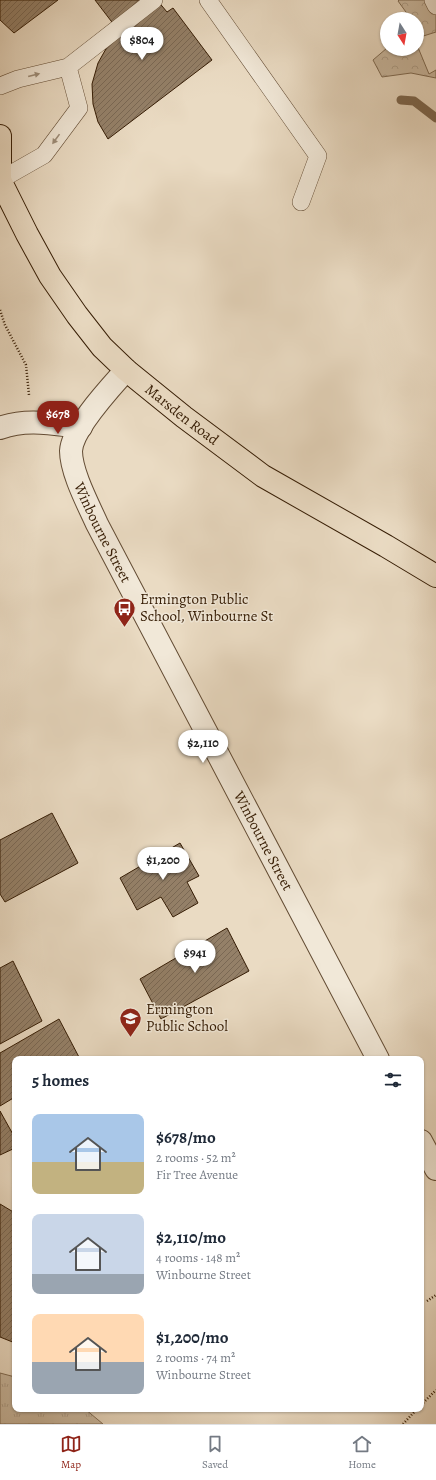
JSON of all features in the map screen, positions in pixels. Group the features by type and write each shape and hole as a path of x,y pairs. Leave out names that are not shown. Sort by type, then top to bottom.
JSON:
{"main road":[{"name":"Marsden Road","path":"0,136 0,180 50,276 77,315 102,347 126,370 190,422 263,476 436,576"}],"street":[{"name":"Winbourne Street","path":"126,370 101,398 81,427 72,444 71,453 81,490 97,524 376,1056"},
{"path":"0,428 11,424 34,422 81,427"},
{"path":"424,1147 436,1169"}],"lane":[{"path":"0,86 18,79 68,67 154,0"},
{"path":"208,0 318,156 301,202"},
{"path":"433,0 436,6"},
{"path":"0,180 44,155 79,108 68,67"}],"path":[{"path":"0,310 5,325 26,365 26,378 29,392"},
{"path":"427,1300 436,1297"},
{"path":"424,1402 436,1390"},
{"path":"403,1424 414,1412"}],"green space":[{"path":"433,0 436,6 436,32 424,36 424,12 406,12 398,1"},
{"path":"380,54 380,56 422,56 429,74 436,70 436,78 411,73 382,77 373,60"},
{"path":"0,1373 12,1376 12,1412 89,1412 103,1424 0,1424"}],"building":[{"path":"0,0 58,0 14,33 0,20"},
{"path":"95,0 157,0 167,12 173,8 212,60 108,139 98,122 93,104 92,84 98,63 107,47 121,34"},
{"path":"52,813 78,863 5,902 0,894 0,840"},
{"path":"180,843 199,876 187,882 198,903 173,917 161,897 137,910 120,878"},
{"path":"227,928 249,971 161,1019 140,979"},
{"path":"13,961 42,1021 0,1044 0,968"},
{"path":"59,1019 78,1056 12,1056 12,1099 0,1106 0,1053"},
{"path":"0,1111 12,1133 12,1149 0,1155"},
{"path":"0,1204 12,1211 12,1342 0,1337"}],"waterway":[{"path":"401,100 414,101 436,118"}],"place":[{"name":"Ermington Public School, Winbourne St","path":"124,628"},
{"name":"Ermington Public School","path":"130,1038"}]}
